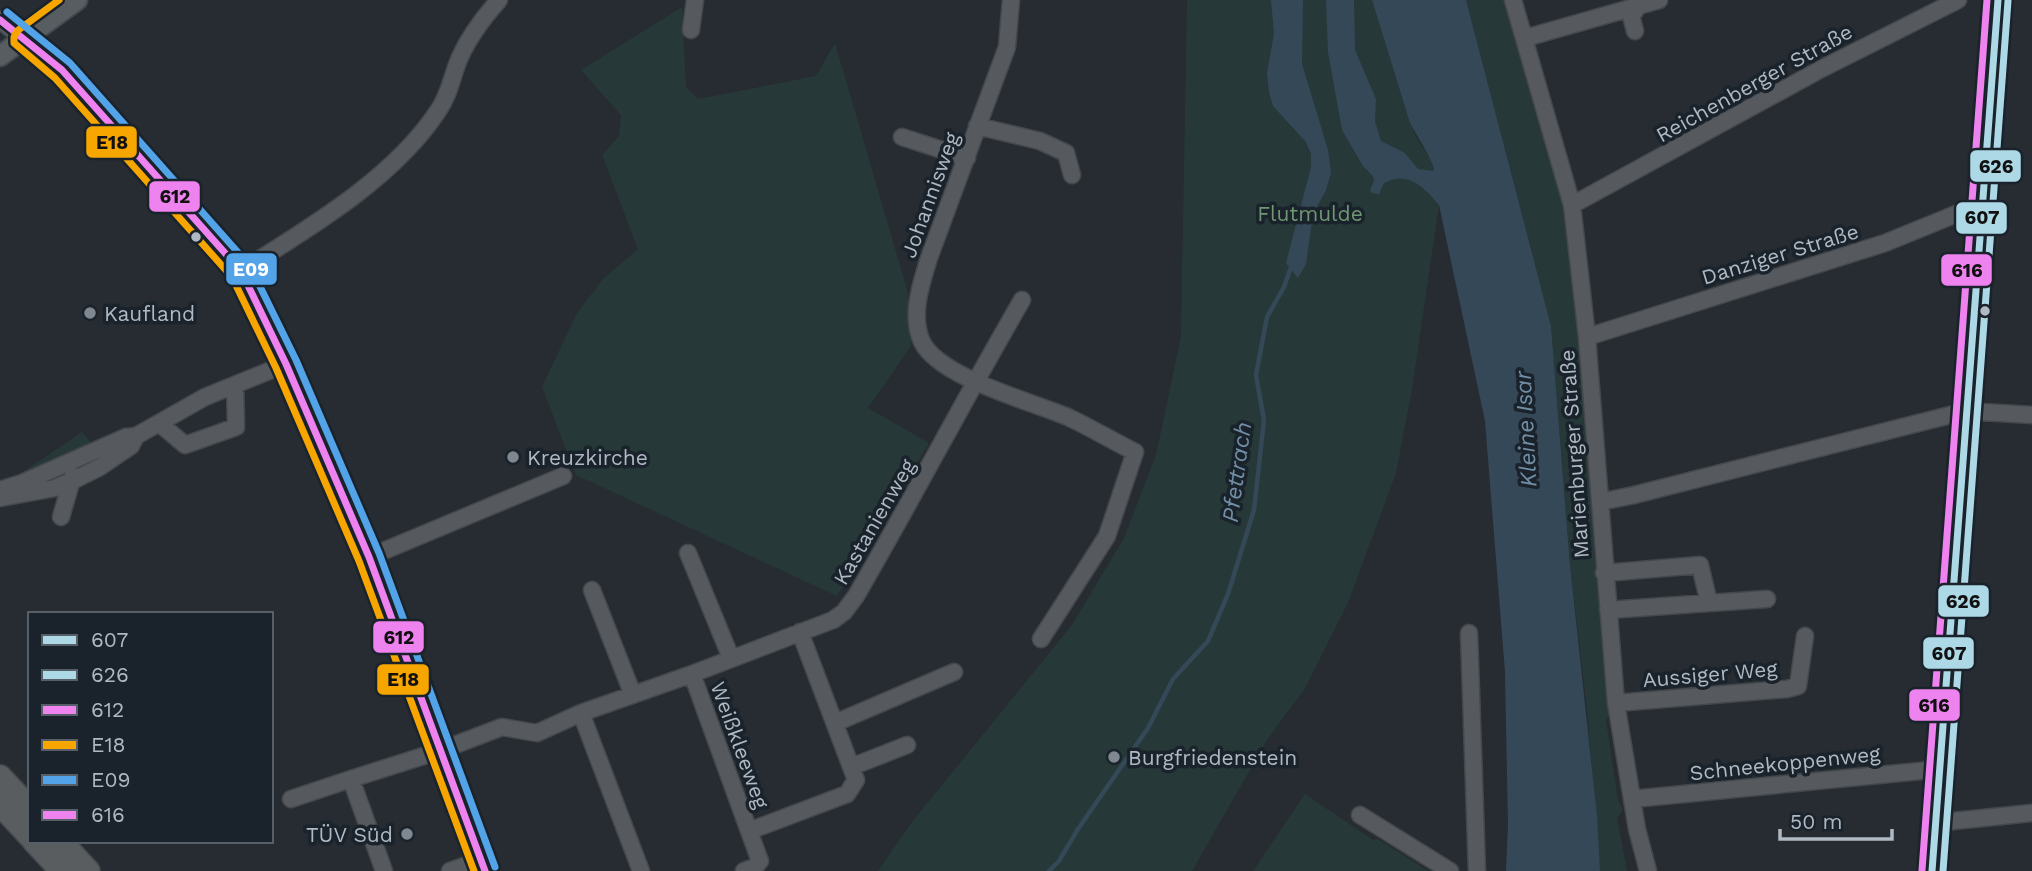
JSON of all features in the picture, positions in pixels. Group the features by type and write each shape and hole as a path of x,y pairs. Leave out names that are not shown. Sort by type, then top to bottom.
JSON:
{"highway":[{"path":"0,774 28,831"},
{"path":"36,843 62,871"},
{"path":"62,843 88,871"}],"main road":[{"path":"0,56 78,0"}],"street":[{"path":"241,271 349,200 424,130 448,95 459,58 477,25 499,0"},
{"path":"691,30 695,0"},
{"name":"Johannisweg","path":"1011,0 1007,47 923,277 917,316 923,343 939,360 962,375 1069,418 1135,452 1107,536 1041,639"},
{"name":"Marienburger Straße","path":"1513,0 1572,205 1587,337 1616,703 1632,799 1648,871"},
{"path":"1525,38 1638,3 1660,0"},
{"name":"Reichenberger Straße","path":"1572,205 1823,68 1958,0"},
{"path":"1932,871 1974,290 1987,223 1983,204 1998,0"},
{"path":"1635,31 1631,16 1638,3"},
{"path":"0,20 62,70 241,271 286,364 369,557 483,865 450,871"},
{"path":"977,126 1040,141 1066,153 1072,175"},
{"path":"902,137 967,158"},
{"name":"Danziger Straße","path":"1587,337 1885,243 1983,204"},
{"path":"975,380 1022,300"},
{"path":"0,490 126,437 136,436 205,397 286,364"},
{"name":"Kastanienweg","path":"290,799 439,751 502,727 537,733 581,713 833,620 845,612 856,596 920,486 975,380"},
{"path":"159,423 185,445 236,427 235,385"},
{"path":"1600,502 1966,411 2032,415"},
{"path":"0,498 55,488 72,481 131,446 136,436"},
{"path":"61,517 74,474 87,461 91,452"},
{"path":"369,557 563,476"},
{"path":"688,553 731,659"},
{"path":"1604,573 1700,565 1709,603"},
{"path":"592,590 633,695"},
{"path":"1608,610 1767,599"},
{"path":"749,831 847,794 856,780 800,632"},
{"path":"1469,633 1477,871"},
{"name":"Aussiger Weg","path":"1616,703 1787,690 1798,686 1805,636"},
{"path":"835,723 954,672"},
{"name":"Weißkleeweg","path":"692,674 760,861 755,867 744,871"},
{"path":"581,713 641,871"},
{"path":"851,767 907,745"},
{"name":"Schneekoppenweg","path":"1632,799 1941,769"},
{"path":"351,779 384,871"},
{"path":"1934,823 2032,813"},
{"path":"1360,815 1450,871"}],"green space":[{"name":"Flutmulde","path":"1187,0 1372,0 1409,120 1417,139 1434,164 1439,205 1412,389 1396,473 1348,603 1305,688 1267,740 1192,871 878,871 912,822 1072,625 1124,538 1156,455 1181,336"},
{"path":"1466,0 1513,0 1572,205 1600,502 1594,555 1608,610 1616,703 1606,720 1618,800 1623,810 1617,818 1627,871 1600,871 1587,709 1570,565 1551,326"},
{"path":"682,7 686,87 698,99 816,76 835,43 908,293 911,346 868,408 929,443 837,596 576,475 542,387 577,313 603,279 638,249 602,155 619,136 621,115 581,70"},
{"path":"82,432 92,444 25,475 23,472"},
{"path":"1305,794 1373,840 1378,839 1428,871 1253,871"}],"water":[{"path":"1271,0 1303,0 1302,64 1328,150 1331,173 1326,190 1313,214 1306,264 1298,278 1286,263 1311,167 1311,154 1306,142 1273,106 1269,92 1267,73 1274,34"},
{"name":"Kleine Isar","path":"1326,0 1354,0 1355,50 1376,99 1375,121 1381,141 1405,153 1418,169 1434,171 1409,120 1372,0 1466,0 1551,326 1570,565 1597,816 1600,871 1506,871 1508,825 1505,672 1485,421 1439,205 1415,182 1401,178 1384,183 1379,194 1370,190 1373,176 1363,166 1342,130 1328,52"}],"waterway":[{"name":"Pfettrach","path":"1049,871 1059,861 1148,728 1173,679 1208,641 1228,594 1254,510 1264,420 1256,375 1267,317 1284,287 1292,264"}],"transit line":[{"name":"E18","path":"59,0 17,31 14,43 55,78 232,277 276,368 359,561 474,871"},
{"name":"616","path":"1922,870 1987,0"},
{"name":"607","path":"1932,871 1998,0"},
{"name":"626","path":"1943,871 2008,1"},
{"name":"E09","path":"7,12 70,63 250,266 296,360 379,553 495,867"},
{"name":"612","path":"0,20 62,70 241,271 286,364 369,557 485,871"}],"place":[{"name":"Kaufland","path":"90,313"},
{"name":"Kreuzkirche","path":"513,457"},
{"name":"Burgfriedenstein","path":"1114,757"},
{"name":"TÜV Süd","path":"407,834"}]}
